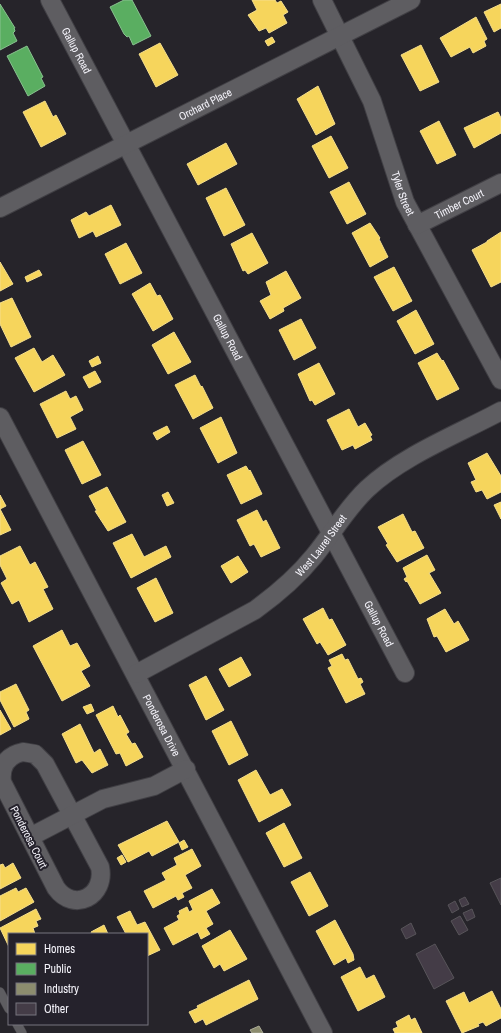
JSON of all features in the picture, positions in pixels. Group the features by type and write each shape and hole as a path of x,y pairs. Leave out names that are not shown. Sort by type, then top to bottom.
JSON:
{"street":[{"name":"Gallup Road","path":"50,0 405,673"},
{"name":"Tyler Street","path":"322,0 372,101 406,202 501,380"},
{"name":"Orchard Place","path":"0,208 411,0"},
{"name":"Timber Court","path":"418,225 501,183"},
{"name":"West Laurel Street","path":"136,674 238,620 266,602 301,571 356,500 382,477 412,458 501,411"},
{"name":"Ponderosa Drive","path":"0,417 323,1033"},
{"name":"Ponderosa Court","path":"23,752 29,752 40,757 46,764 100,867 101,873 99,885 87,898 75,900 69,899 59,893 30,838 2,782 2,770 7,760 12,756 23,752"},
{"path":"30,838 103,799 154,786 186,770"}],"lane":[{"path":"0,992 8,1007"}],"building: Homes":[{"path":"252,0 275,0 277,3 281,1 288,12 283,15 287,23 269,33 266,28 259,31 248,15 257,10"},
{"path":"501,4 501,28 494,32 484,12"},
{"path":"476,17 487,39 484,41 486,46 473,53 470,47 451,57 440,38"},
{"path":"272,37 275,42 268,46 265,41"},
{"path":"160,43 178,75 156,87 139,54"},
{"path":"421,45 439,82 420,91 401,55"},
{"path":"318,86 335,124 316,135 297,99"},
{"path":"45,101 53,117 56,115 66,134 41,147 23,112"},
{"path":"498,112 501,118 501,133 474,148 464,128"},
{"path":"439,121 456,155 437,164 420,131"},
{"path":"331,136 348,168 329,178 312,146"},
{"path":"226,143 237,164 198,185 187,164"},
{"path":"349,182 366,214 347,224 330,192"},
{"path":"226,188 245,225 224,236 206,198"},
{"path":"111,205 121,225 96,237 93,231 79,238 71,220 86,212 89,216"},
{"path":"370,223 380,238 379,239 388,257 370,267 352,233"},
{"path":"501,232 501,282 491,287 472,250"},
{"path":"252,233 268,263 248,274 245,270 243,271 231,244"},
{"path":"126,243 142,273 120,284 105,254"},
{"path":"0,262 13,284 0,291"},
{"path":"394,267 412,301 393,311 374,277"},
{"path":"39,270 42,275 27,282 25,277"},
{"path":"286,271 301,298 283,308 284,311 270,319 260,301 271,295 266,282"},
{"path":"150,283 157,296 160,295 173,319 153,331 132,294"},
{"path":"12,298 31,337 11,347 0,324 0,303"},
{"path":"416,310 434,344 415,354 397,321"},
{"path":"301,319 316,348 294,360 279,330"},
{"path":"174,332 191,362 168,374 152,345"},
{"path":"34,348 42,362 53,355 65,375 34,392 15,358"},
{"path":"437,353 442,361 443,360 459,389 437,400 418,363"},
{"path":"98,356 101,363 92,367 89,361"},
{"path":"319,363 335,394 315,405 312,400 310,401 298,374"},
{"path":"95,371 101,382 89,388 83,377"},
{"path":"195,375 213,408 193,419 175,385"},
{"path":"66,391 70,399 76,396 83,410 70,417 76,429 57,438 40,404"},
{"path":"349,409 358,427 365,423 372,435 370,436 372,440 355,449 353,445 342,450 327,420"},
{"path":"221,417 237,453 218,463 200,428"},
{"path":"167,426 170,432 157,440 153,433"},
{"path":"83,441 101,475 82,484 65,450"},
{"path":"487,453 501,476 501,492 487,499 482,490 476,492 471,482 476,480 468,463"},
{"path":"246,466 249,471 250,470 262,494 241,504 227,475"},
{"path":"107,487 126,522 108,531 95,511 97,511 89,496"},
{"path":"168,492 174,503 167,506 162,495"},
{"path":"0,495 6,506 0,509"},
{"path":"501,502 501,519 494,505"},
{"path":"0,509 11,530 0,535"},
{"path":"257,510 263,522 266,520 280,548 261,557 254,544 250,546 237,520"},
{"path":"403,514 412,532 415,531 424,548 397,562 386,545 388,544 378,527"},
{"path":"132,534 144,557 166,546 171,557 131,578 113,543"},
{"path":"20,546 30,565 35,562 48,587 43,589 53,609 29,622 19,600 12,604 1,583 7,579 0,565 0,556"},
{"path":"427,555 435,570 429,573 441,593 420,604 407,581 406,582 404,579 407,577 403,568"},
{"path":"238,556 248,572 231,583 221,566"},
{"path":"156,578 173,613 155,622 137,588"},
{"path":"323,608 329,620 332,619 346,645 328,655 320,642 317,644 303,619"},
{"path":"445,609 454,624 458,621 469,640 446,652 437,636 434,637 427,619"},
{"path":"62,630 70,646 77,643 90,666 81,671 90,686 62,701 33,646"},
{"path":"342,654 345,660 348,659 358,679 361,678 363,682 360,684 365,694 346,703 328,668 332,666 329,660"},
{"path":"241,657 251,675 229,687 219,669"},
{"path":"206,676 224,710 206,720 189,685"},
{"path":"16,684 29,710 26,712 29,719 14,727 0,700 0,692"},
{"path":"91,704 94,711 87,714 83,707"},
{"path":"113,706 118,717 120,715 129,732 126,734 132,744 135,743 143,757 126,766 120,753 116,754 96,715"},
{"path":"0,710 11,729 0,735"},
{"path":"231,721 248,755 229,765 212,731"},
{"path":"80,724 94,753 100,749 108,765 92,773 82,760 76,763 62,734"},
{"path":"256,770 270,795 282,789 291,805 259,822 238,780"},
{"path":"167,821 179,842 152,856 149,851 128,862 118,845"},
{"path":"284,823 302,858 284,867 266,833"},
{"path":"184,840 188,847 182,850 179,843"},
{"path":"192,849 201,866 185,875 192,888 182,893 184,897 178,900 176,896 153,908 144,891 166,880 162,873 177,865 174,858"},
{"path":"122,855 126,862 121,865 117,858"},
{"path":"13,863 21,878 0,889 0,865 3,864 5,868"},
{"path":"310,872 328,906 309,916 291,882"},
{"path":"16,888 18,892 26,888 34,902 0,921 0,896"},
{"path":"212,889 220,903 206,911 213,924 206,928 210,934 201,939 198,932 173,945 164,928 179,920 177,916 180,914 179,911 187,907 189,912 193,910 189,901"},
{"path":"36,909 41,919 36,921 38,926 33,928 35,933 8,933 8,945 0,928"},
{"path":"130,911 137,925 145,922 160,950 148,956 148,933 125,933 117,917"},
{"path":"335,920 353,954 354,960 348,963 346,958 334,965 316,931"},
{"path":"104,925 108,933 92,933"},
{"path":"230,930 247,959 224,971 220,964 214,968 202,946"},
{"path":"360,967 366,979 374,975 385,997 358,1011 341,977"},
{"path":"249,980 258,999 206,1025 203,1019 195,1023 189,1012 198,1008 197,1006"},
{"path":"492,991 501,1009 501,1018 486,1026 483,1022 478,1024 479,1026 462,1033 446,1001 464,992 469,1003"},
{"path":"409,1015 411,1020 415,1018 422,1033 395,1033 393,1029 398,1027 396,1022"}],"building: Public":[{"path":"124,0 132,0 151,36 133,45 129,36 127,37 124,34 110,7"},
{"path":"0,4 15,28 13,33 17,41 0,50"},
{"path":"27,46 43,77 41,78 45,86 28,96 7,56"}],"building: Industry":[{"path":"259,1026 263,1033 252,1033 250,1030"}],"building: Other":[{"path":"501,878 501,905 490,883"},
{"path":"465,897 469,904 462,907 459,900"},
{"path":"455,901 459,909 452,913 448,905"},
{"path":"472,909 475,917 467,921 463,913"},
{"path":"460,916 468,930 459,935 451,921"},
{"path":"411,923 416,934 406,939 401,929"},
{"path":"435,944 454,978 434,989 416,954"}]}
